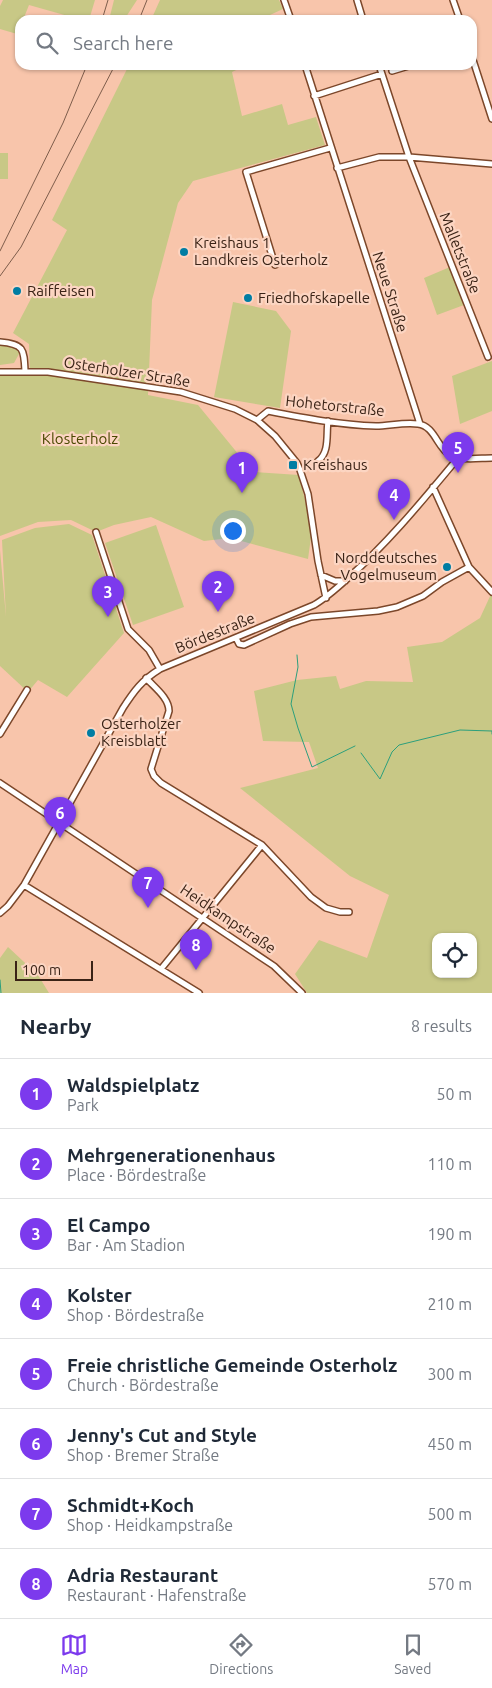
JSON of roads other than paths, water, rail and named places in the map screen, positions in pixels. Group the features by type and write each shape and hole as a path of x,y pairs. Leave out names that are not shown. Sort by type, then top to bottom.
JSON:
{"street":[{"path":"284,0 288,15"},
{"path":"356,0 362,15"},
{"path":"453,0 458,15"},
{"name":"Neue Straße","path":"306,70 420,424"},
{"name":"Malletstraße","path":"381,70 409,157 488,357"},
{"path":"476,70 492,119"},
{"path":"314,96 382,74"},
{"path":"275,265 246,172 330,148"},
{"path":"337,168 379,157 409,157 492,164"},
{"path":"0,342 13,343 22,348 25,354 25,372"},
{"name":"Osterholzer Straße","path":"0,372 48,372 181,392 234,408 257,420 275,436 297,463 300,470 308,494 326,598"},
{"name":"Hohetorstraße","path":"257,420 268,411 328,422 376,426 420,424"},
{"path":"318,461 323,458 328,440 326,432 328,422"},
{"path":"420,424 433,432 443,450 458,458 492,458"},
{"name":"Bördestraße","path":"0,913 8,906 24,885 123,708 133,692 146,678 160,669 314,605 326,598 390,537 458,458"},
{"path":"433,487 469,567 492,592"},
{"path":"96,532 128,629 149,650 160,669"},
{"path":"236,638 239,644 244,645 290,624 311,617 378,611 396,607 423,596 442,582 469,567"},
{"path":"321,575 334,581 345,581"},
{"path":"146,678 169,705 169,711 151,769 154,776 161,783 262,845 321,904 331,910 349,912"},
{"path":"0,734 27,690"},
{"name":"Heidkampstraße","path":"0,783 274,966 302,993"},
{"path":"161,969 262,845"},
{"path":"24,885 199,993"}],"waterway":[{"path":"297,655 298,667 291,704 312,767 355,746"},
{"path":"361,753 380,779 392,752 399,745 460,730 492,731 492,734"},
{"path":"0,980 1,993"}],"railway":[{"path":"104,15 108,0"},
{"path":"141,15 147,0"},
{"path":"0,251 63,123 85,70"},
{"path":"0,276 21,247 112,70"}],"place":[{"name":"Kreishaus 1 Landkreis Osterholz","path":"184,252"},
{"name":"Raiffeisen","path":"17,291"},
{"name":"Friedhofskapelle","path":"248,298"},
{"name":"Kreishaus","path":"293,465"},
{"name":"Freie christliche Gemeinde Osterholz","path":"458,473"},
{"name":"Waldspielplatz","path":"242,493"},
{"name":"Kolster","path":"394,520"},
{"name":"Norddeutsches Vogelmuseum","path":"447,567"},
{"name":"Mehrgenerationenhaus","path":"218,612"},
{"name":"El Campo","path":"108,617"},
{"name":"Osterholzer Kreisblatt","path":"91,733"},
{"name":"Jenny's Cut and Style","path":"60,838"},
{"name":"Schmidt+Koch","path":"148,908"},
{"name":"Adria Restaurant","path":"196,970"}],"park label":[{"name":"Klosterholz","path":"80,439"}]}
